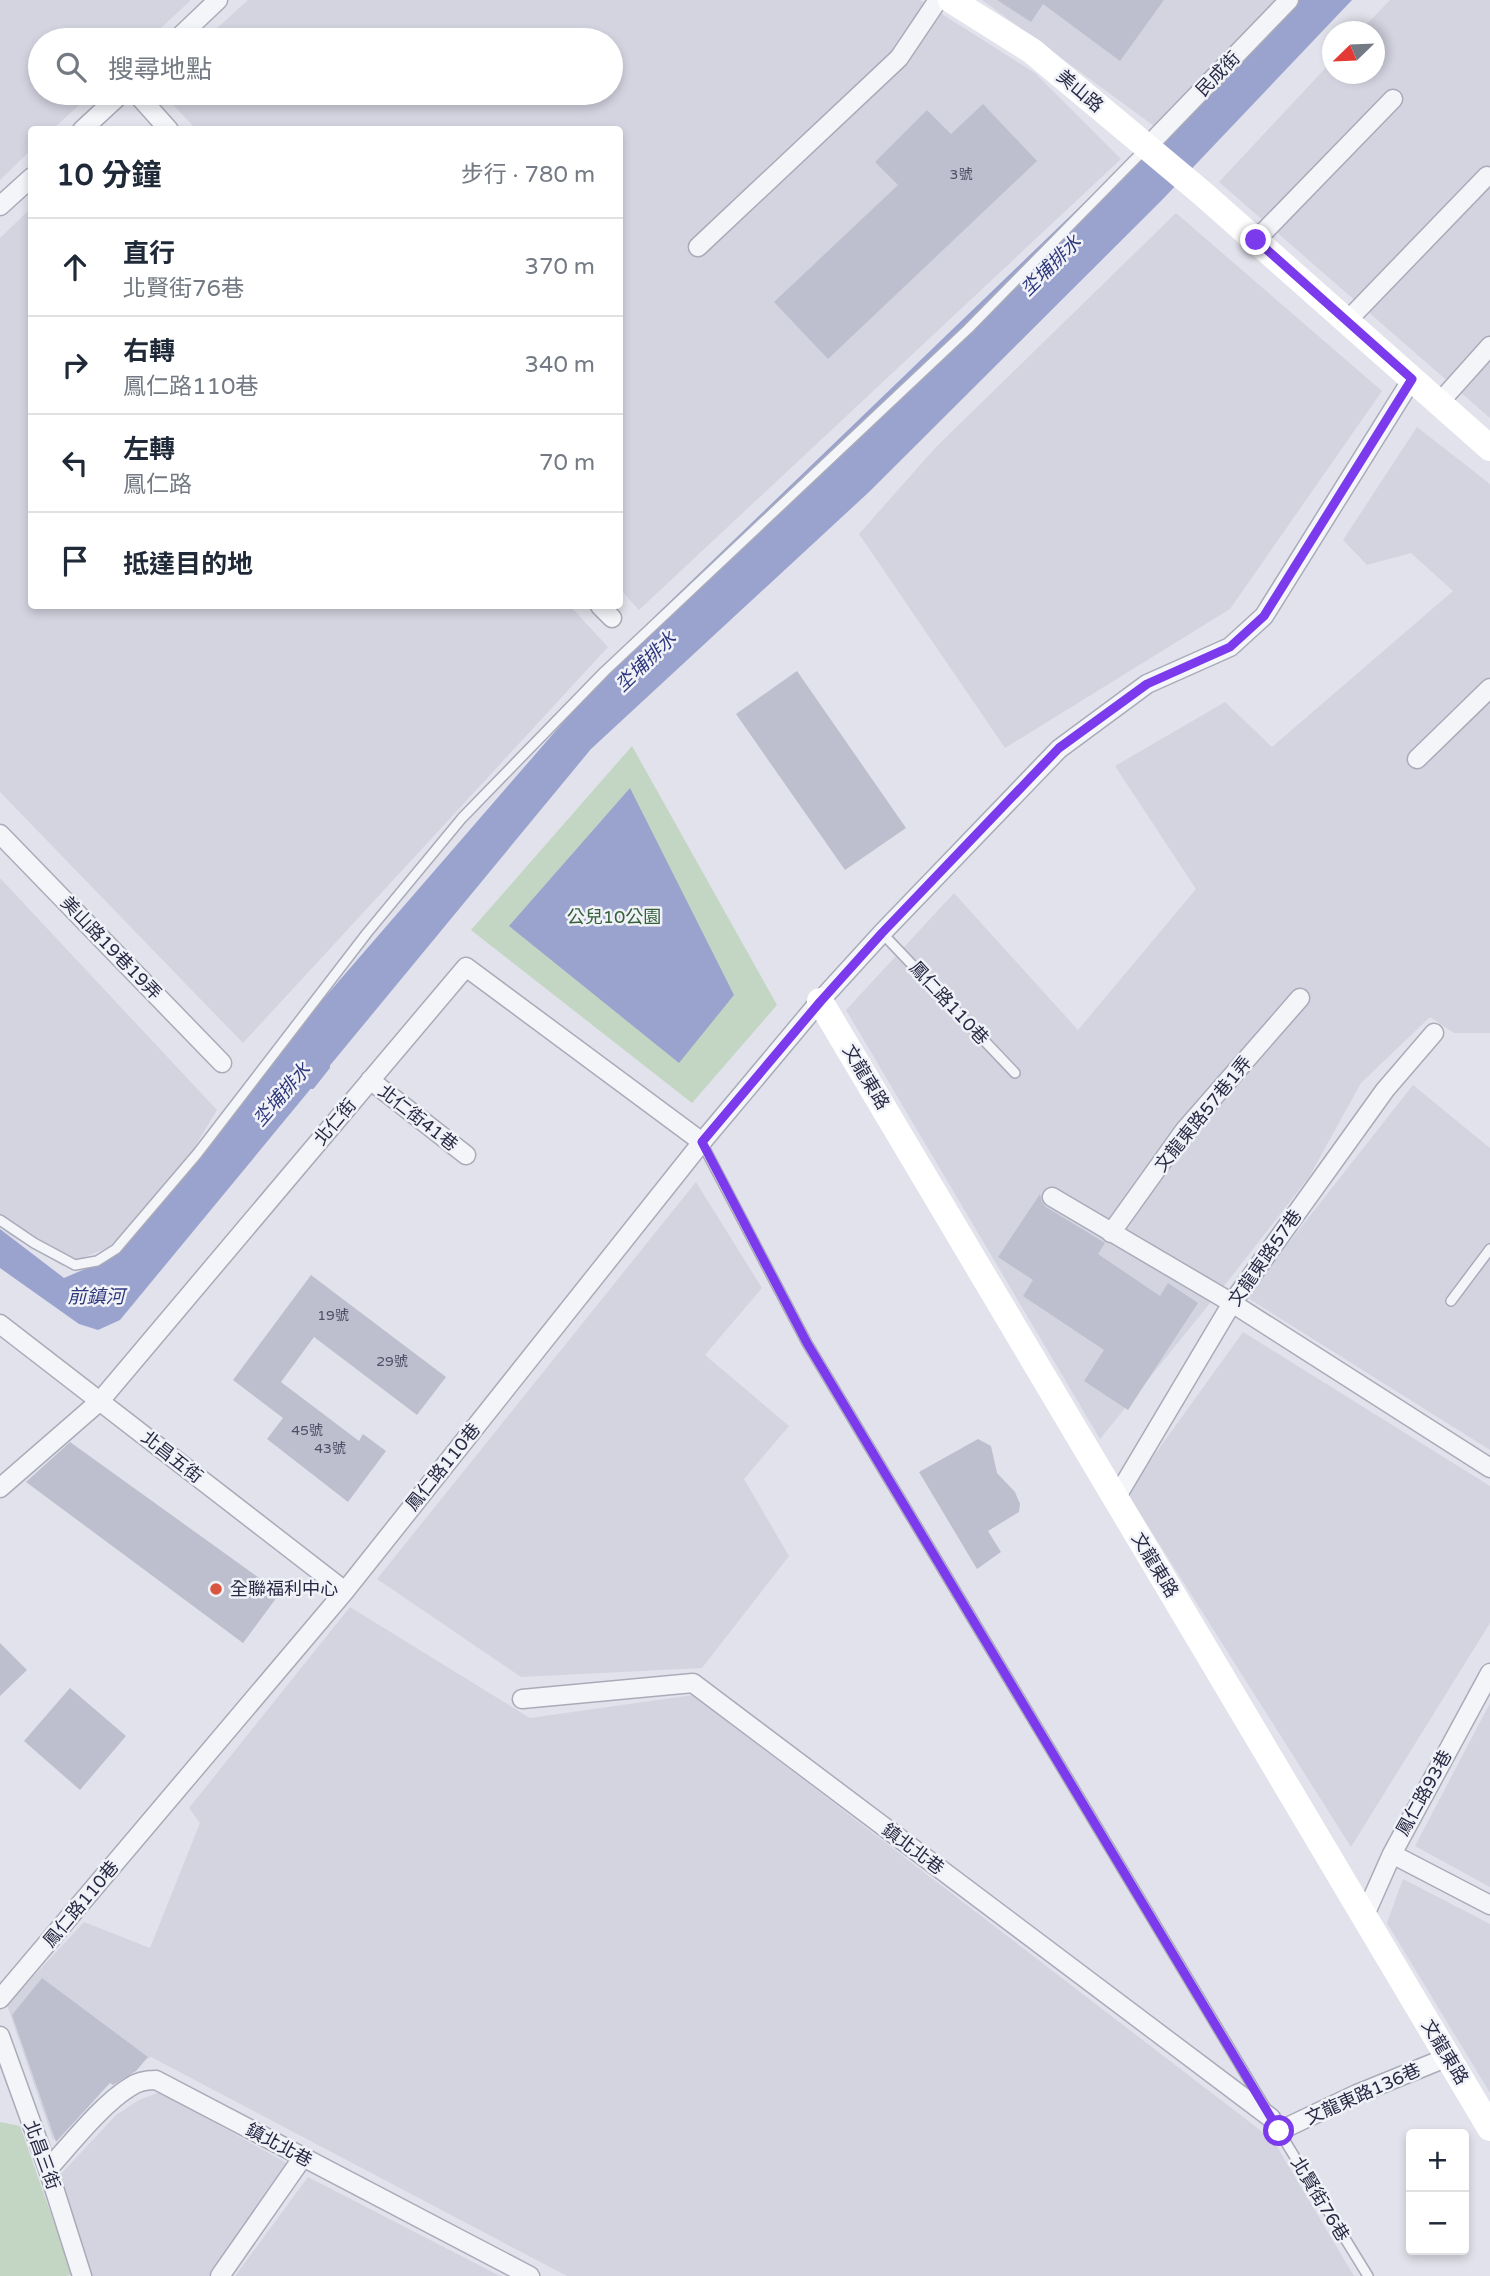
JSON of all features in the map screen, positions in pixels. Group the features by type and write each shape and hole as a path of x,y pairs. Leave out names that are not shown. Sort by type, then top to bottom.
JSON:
{"street":[{"path":"189,28 218,0"},
{"path":"698,247 898,58 938,0"},
{"name":"美山路","path":"951,0 1032,51 1152,150 1490,448"},
{"name":"民成街","path":"1152,150 1289,0"},
{"path":"1256,240 1393,99"},
{"path":"86,126 109,105"},
{"path":"146,105 165,126"},
{"path":"1347,321 1487,176"},
{"path":"0,206 28,181"},
{"path":"1439,403 1490,346"},
{"name":"鳳仁路110巷","path":"0,1999 345,1591 702,1142 882,933 1059,748 1147,684 1230,647 1264,616 1412,379"},
{"path":"1417,759 1490,688"},
{"name":"美山路19巷19弄","path":"0,834 222,1063"},
{"name":"北仁街","path":"0,1488 100,1401 466,967 702,1142"},
{"name":"文龍東路57巷1弄","path":"1111,1233 1184,1131 1300,998"},
{"name":"文龍東路","path":"820,1002 1490,2128"},
{"name":"文龍東路57巷","path":"1116,1498 1231,1303 1385,1090 1434,1033"},
{"name":"北仁街41巷","path":"370,1080 466,1155"},
{"path":"1052,1197 1231,1303 1490,1468"},
{"name":"北昌五街","path":"0,1324 345,1591"},
{"name":"鳳仁路93巷","path":"1364,1916 1392,1854 1490,1673"},
{"name":"鎮北北巷","path":"522,1699 693,1683 1275,2124"},
{"path":"1392,1854 1490,1905"},
{"name":"北昌三街","path":"0,2036 6,2078 48,2169 82,2276"},
{"name":"文龍東路136巷","path":"1275,2124 1448,2057"},
{"name":"鎮北北巷","path":"48,2169 113,2099 131,2086 145,2080 156,2080 530,2276"},
{"path":"220,2276 303,2157"}],"lane":[{"path":"0,1220 34,1243 75,1265 97,1261 116,1249 197,1154 367,933 462,818 604,672 968,329 1152,150"},
{"name":"鳳仁路110巷","path":"882,933 1015,1073"},
{"name":"北賢街76巷","path":"702,1142 807,1343 1368,2276"},
{"path":"1451,1301 1490,1249"}],"shaded area":[{"path":"0,0 191,0 161,28 28,28 28,105 79,105 56,126 28,126 28,153 0,180"},
{"path":"248,0 920,0 1035,73 1121,159 639,610 623,592 623,126 193,126 173,105 623,105 623,28 217,28"},
{"path":"982,0 1284,0 1165,134"},
{"path":"1390,0 1490,0 1490,418 1219,182 1322,72 1322,84 1385,84 1385,21 1370,21"},
{"path":"28,211 28,609 573,609 608,647 243,1043 0,792 0,238"},
{"path":"1176,213 1382,391 1230,609 1005,748 859,534 936,447"},
{"path":"1417,427 1490,484 1490,1033 1454,1033 1430,1017 1361,1083 1309,1177 1100,1439 846,1010 954,893 1078,1030 1196,889 1115,766 1225,702 1272,747 1453,591 1411,553 1367,565 1343,540"},
{"path":"0,878 217,1110 164,1198 107,1248 63,1266 0,1227"},
{"path":"1413,1085 1490,1148 1490,1450 1246,1297"},
{"path":"696,1182 762,1288 705,1355 789,1426 744,1479 789,1556 702,1668 521,1677 377,1579"},
{"path":"1243,1332 1490,1486 1490,1623 1351,1847 1127,1493"},
{"path":"350,1607 530,1718 693,1695 1273,2140 1354,2276 567,2276 151,2057 118,2071 53,2140 7,2005 84,1922 150,1948 200,1823 189,1808"},
{"path":"1490,1703 1490,1887 1415,1846"},
{"path":"1403,1879 1490,1924 1490,2093 1387,1923"},
{"path":"160,2092 290,2165 208,2276 92,2276 60,2175 116,2115 139,2100"},
{"path":"308,2177 500,2276 235,2276"}],"green space":[{"name":"公兒10公園","path":"632,746 777,1005 692,1103 471,930"},
{"path":"0,2122 20,2126 72,2274 0,2276"}],"water":[{"name":"前鎮河","path":"1287,0 1352,0 1332,21 1322,21 1322,32 1161,201 869,492 591,749 120,1320 98,1330 79,1324 0,1268 0,1229 64,1278 106,1260 254,1079 656,615 1175,115"},
{"path":"630,788 734,995 679,1063 509,926"}],"building":[{"path":"997,0 1164,0 1120,61 1043,4 1031,22"},
{"path":"983,104 1037,161 828,359 774,302 898,185 875,162 927,110 951,134"},
{"path":"797,671 906,828 845,870 736,714"},
{"path":"1040,1194 1046,1207 1105,1243 1098,1254 1160,1296 1168,1283 1198,1303 1128,1410 1084,1381 1104,1350 1023,1296 1033,1280 998,1257"},
{"path":"311,1275 446,1377 417,1415 314,1337 281,1382 359,1441 363,1434 386,1451 348,1502 267,1439 283,1418 233,1380"},
{"path":"978,1439 991,1446 997,1473 1015,1492 1020,1504 1019,1512 988,1531 1001,1552 977,1569 919,1472"},
{"path":"70,1442 280,1593 243,1643 26,1482"},
{"path":"0,1643 27,1670 0,1696"},
{"path":"70,1688 126,1736 80,1790 24,1741"},
{"path":"42,1978 148,2057 136,2071 113,2085 110,2083 56,2142 12,2015"}],"waterway":[{"name":"坔埔排水","path":"312,1086 327,1067"}],"place":[{"name":"全聯福利中心","path":"216,1589"}],"route":[{"path":"1256,240 1412,379 1264,616 1230,647 1147,684 1059,748 882,933 702,1142 807,1343 1279,2131"}]}
